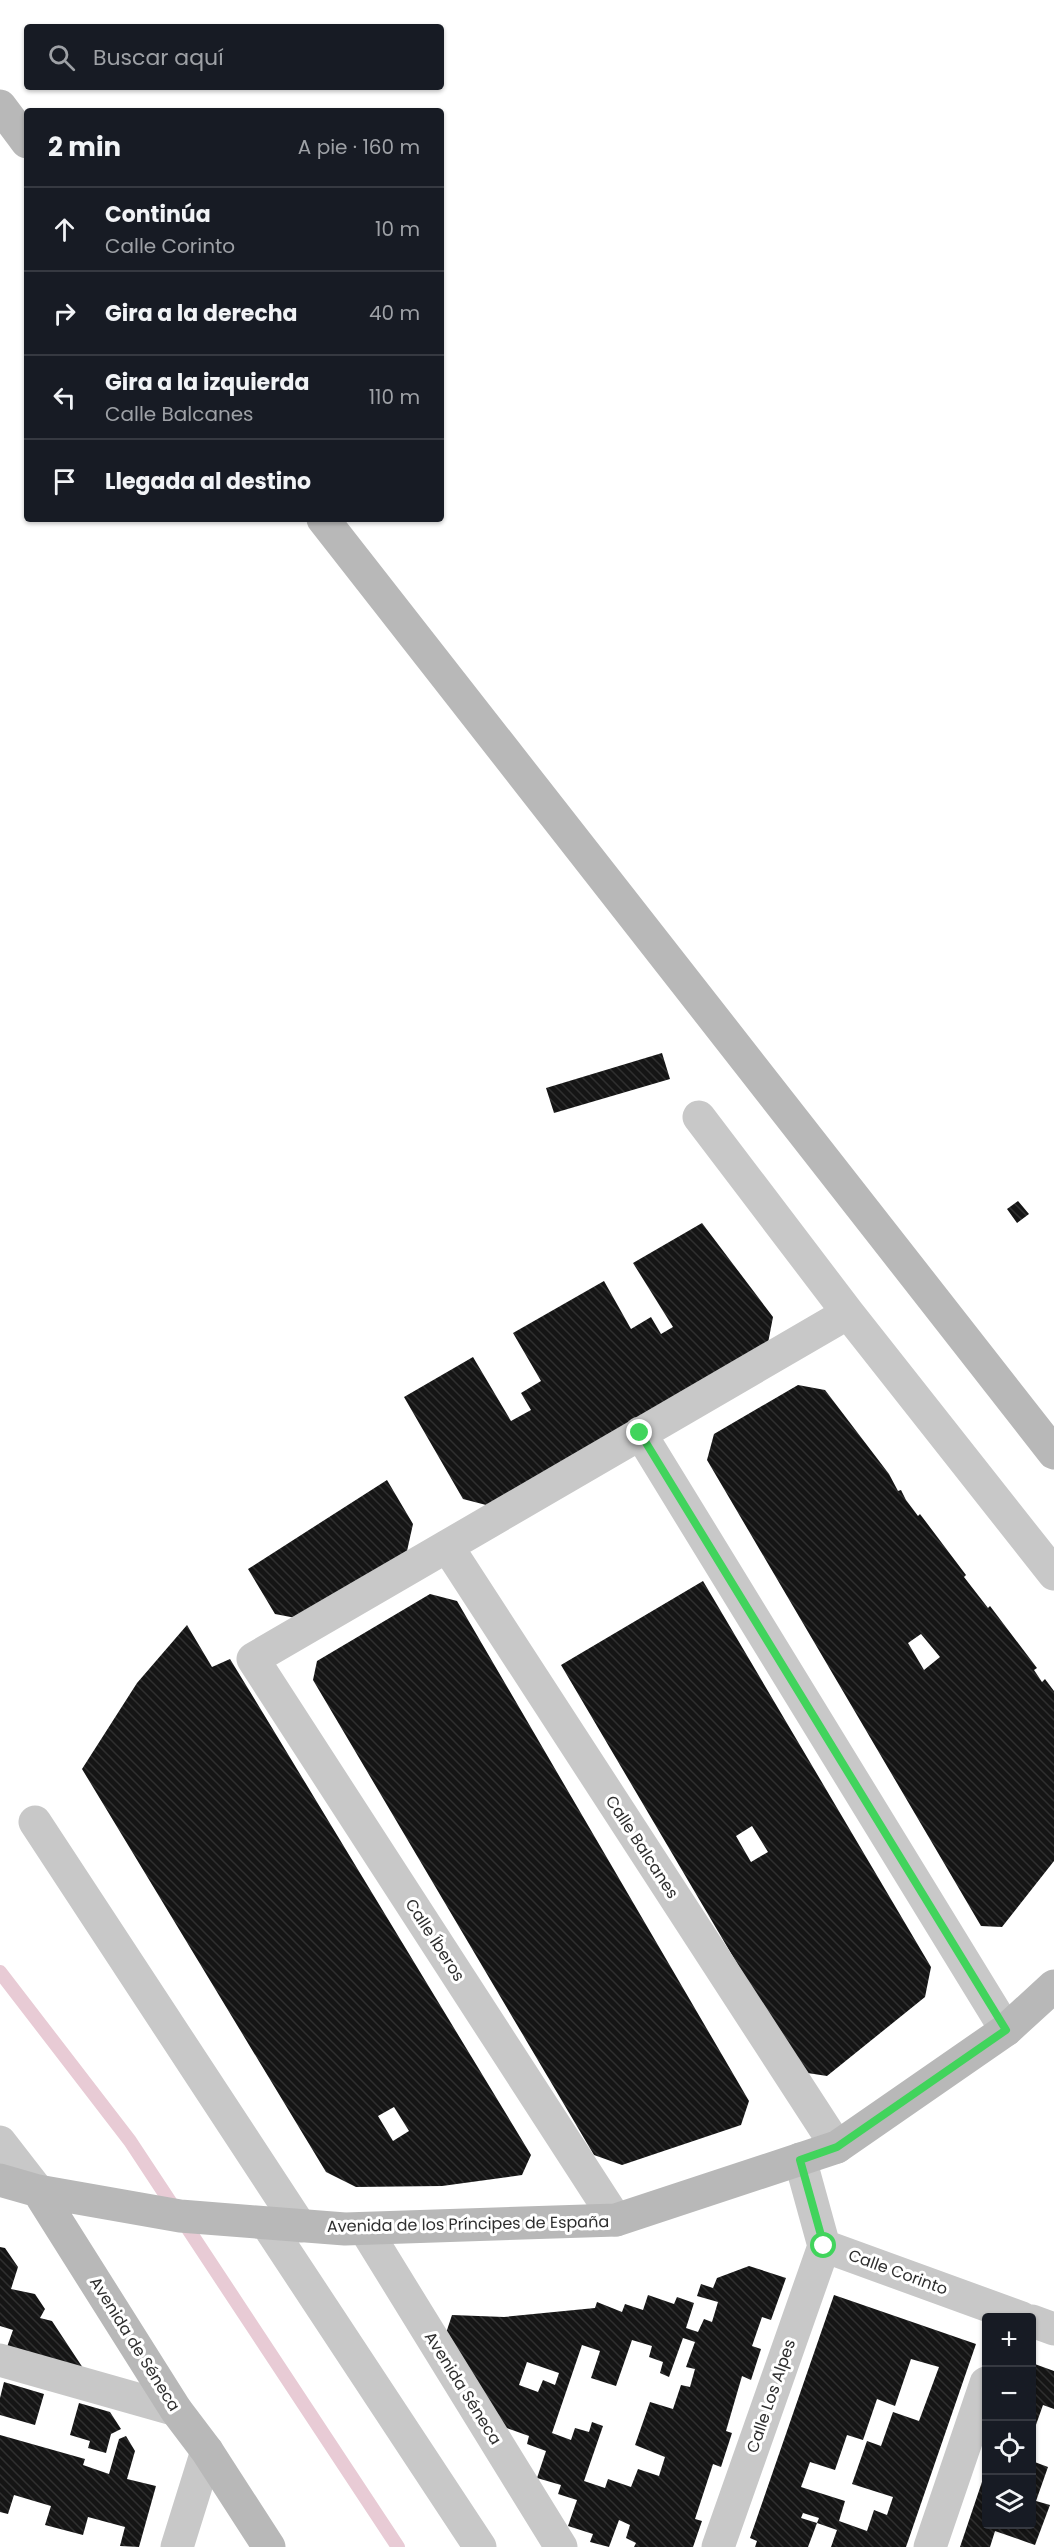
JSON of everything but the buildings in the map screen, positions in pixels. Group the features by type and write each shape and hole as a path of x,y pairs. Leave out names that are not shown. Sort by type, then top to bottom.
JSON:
{"street":[{"path":"0,106 24,138"},
{"path":"324,522 1054,1453"},
{"path":"699,1117 848,1313 1054,1574"},
{"path":"447,1546 848,1313"},
{"path":"640,1433 1006,2030"},
{"name":"Calle Íberos","path":"447,1546 253,1659 616,2220"},
{"name":"Calle Balcanes","path":"447,1546 837,2147"},
{"path":"35,1822 300,2226"},
{"name":"Avenida de los Príncipes de España","path":"0,2180 38,2191 180,2216 267,2224 365,2229 616,2220 837,2147 1006,2030 1054,1986"},
{"name":"Avenida de Séneca","path":"0,2142 38,2191 176,2410 207,2451 269,2547"},
{"path":"800,2160 824,2246"},
{"path":"267,2224 480,2547"},
{"name":"Avenida Séneca","path":"365,2229 561,2547"},
{"name":"Calle Corinto","path":"824,2246 1007,2313"},
{"name":"Calle Los Alpes","path":"718,2547 824,2246"},
{"name":"Calle Corinto","path":"1036,2323 1054,2329"},
{"path":"0,2360 176,2410"},
{"path":"930,2547 982,2397"},
{"path":"177,2547 207,2451"}],"waterway":[{"path":"0,1972 130,2141 398,2547"}],"route":[{"path":"640,1433 1006,2030 837,2147 800,2160 824,2246"}]}
